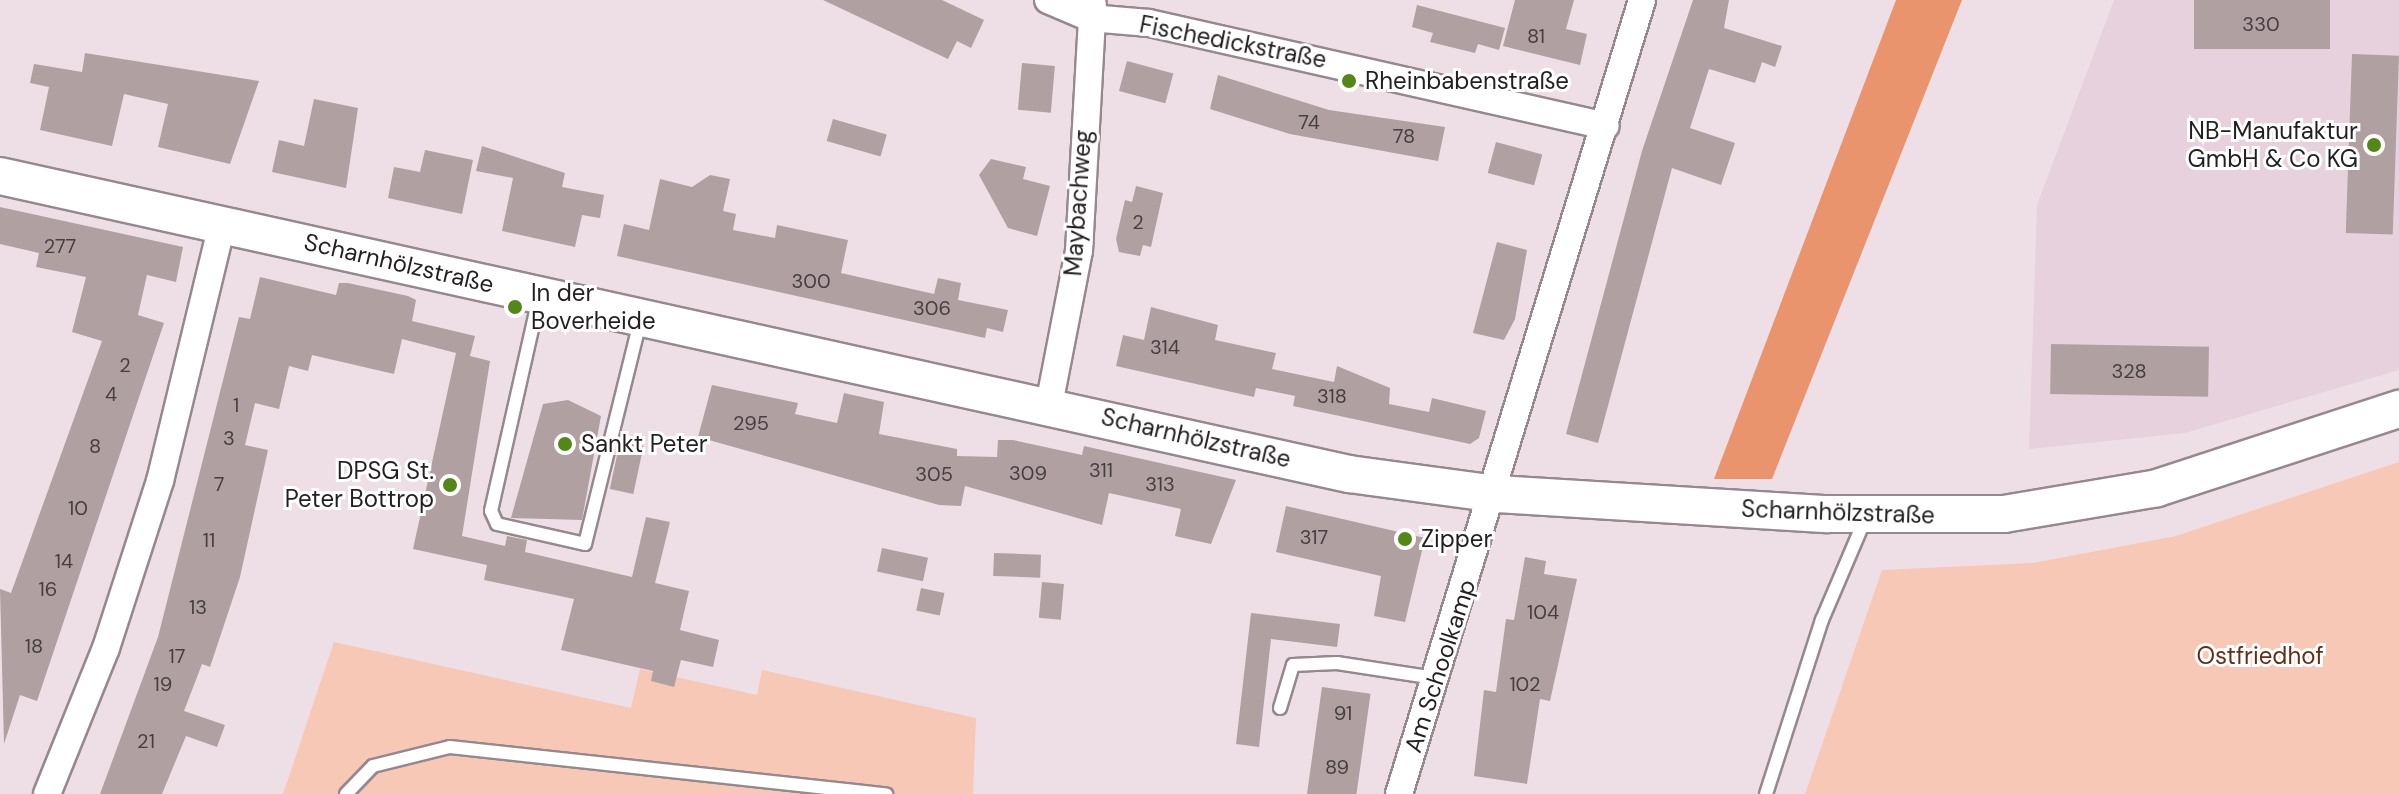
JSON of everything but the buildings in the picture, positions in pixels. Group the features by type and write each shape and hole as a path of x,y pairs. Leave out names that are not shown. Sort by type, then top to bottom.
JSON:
{"main road":[{"name":"Scharnhölzstraße","path":"0,176 1049,405 1349,474 1497,494 1827,514 2004,514 2081,504 2157,488 2399,409"}],"street":[{"name":"Fischedickstraße","path":"1048,0 1606,126"},
{"path":"1497,494 1642,0"},
{"name":"Maybachweg","path":"1049,405 1079,251 1092,9"},
{"path":"47,794 106,648 160,481 222,224"},
{"name":"Am Schoolkamp","path":"1399,794 1497,494"}],"lane":[{"path":"540,295 491,511 497,524 585,544 641,318"},
{"path":"1766,794 1817,634 1867,515"},
{"path":"1280,708 1293,665 1337,663 1435,678"},
{"path":"346,794 373,766 450,747 886,794"}],"shaded area":[{"path":"1896,0 1962,0 1772,479 1714,479"},
{"path":"2114,0 2399,0 2399,370 2185,433 2029,449 2037,205"}],"green space":[{"name":"Ostfriedhof","path":"2399,462 2399,794 1805,794 1882,570 2033,563 2176,536"},
{"path":"334,642 631,708 640,669 757,695 762,670 976,718 973,794 283,794"}],"place":[{"name":"Rheinbabenstraße","path":"1349,81"},
{"name":"NB-Manufaktur GmbH & Co KG","path":"2374,145"},
{"name":"In der Boverheide","path":"515,307"},
{"name":"Sankt Peter","path":"565,444"},
{"name":"DPSG St. Peter Bottrop","path":"450,485"},
{"name":"Zipper","path":"1405,539"}]}
